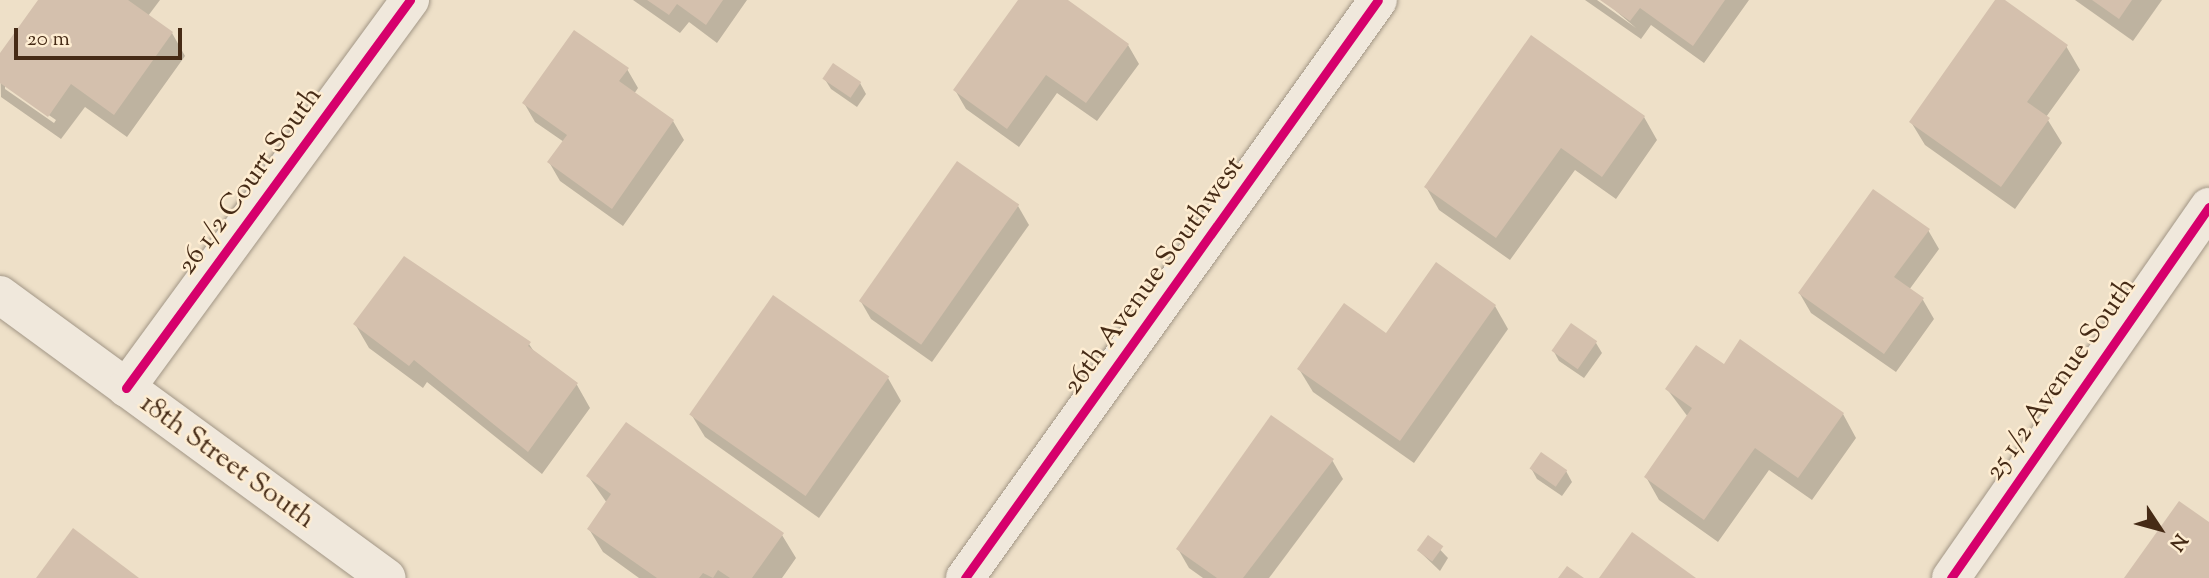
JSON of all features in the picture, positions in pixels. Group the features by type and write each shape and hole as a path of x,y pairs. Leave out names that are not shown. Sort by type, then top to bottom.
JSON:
{"street":[{"name":"26 1/2 Court South","path":"126,388 410,0"},
{"name":"26th Avenue Southwest","path":"965,578 1378,0"},
{"name":"25 1/2 Avenue South","path":"1951,578 2209,207"},
{"name":"18th Street South","path":"0,295 387,578"}],"building":[{"path":"38,0 128,0 173,32 114,115 71,84 48,117 0,83 0,53"},
{"path":"647,0 723,0 706,25 677,4 669,15"},
{"path":"1018,0 1068,0 1129,44 1086,103 1046,75 1007,129 953,90"},
{"path":"1600,0 1725,0 1693,46 1640,8 1630,21"},
{"path":"1995,0 2005,0 2068,45 2027,102 2050,118 2001,187 1909,122"},
{"path":"2092,0 2132,0 2119,19"},
{"path":"574,30 629,68 619,81 674,120 612,209 547,162 567,135 522,103"},
{"path":"1531,35 1645,116 1602,177 1561,148 1496,238 1424,187"},
{"path":"833,63 861,82 851,98 822,79"},
{"path":"957,161 1019,205 921,345 859,301"},
{"path":"1873,189 1930,229 1894,277 1924,298 1884,354 1798,293"},
{"path":"404,256 531,342 528,346 578,383 528,452 414,360 409,366 353,324"},
{"path":"1436,262 1496,305 1400,441 1297,369 1344,303 1386,333"},
{"path":"773,295 889,376 806,496 689,415"},
{"path":"1571,323 1597,341 1578,369 1551,351"},
{"path":"1740,339 1844,413 1798,478 1755,448 1704,520 1644,477 1692,408 1665,389 1696,345 1724,364"},
{"path":"1271,415 1334,459 1243,578 1217,578 1176,549"},
{"path":"626,422 784,533 752,578 730,578 718,570 713,578 703,573 699,578 657,578 587,529 611,494 586,476"},
{"path":"1541,452 1567,470 1556,487 1530,468"},
{"path":"2179,501 2209,522 2209,578 2124,578"},
{"path":"73,528 139,578 36,578"},
{"path":"1632,532 1696,578 1599,578"},
{"path":"1428,535 1443,546 1432,562 1417,550"},
{"path":"1567,566 1584,578 1558,578"}],"cycle path":[{"path":"126,388 410,0"},
{"path":"965,578 1378,0"},
{"path":"1951,578 2209,207"}]}
